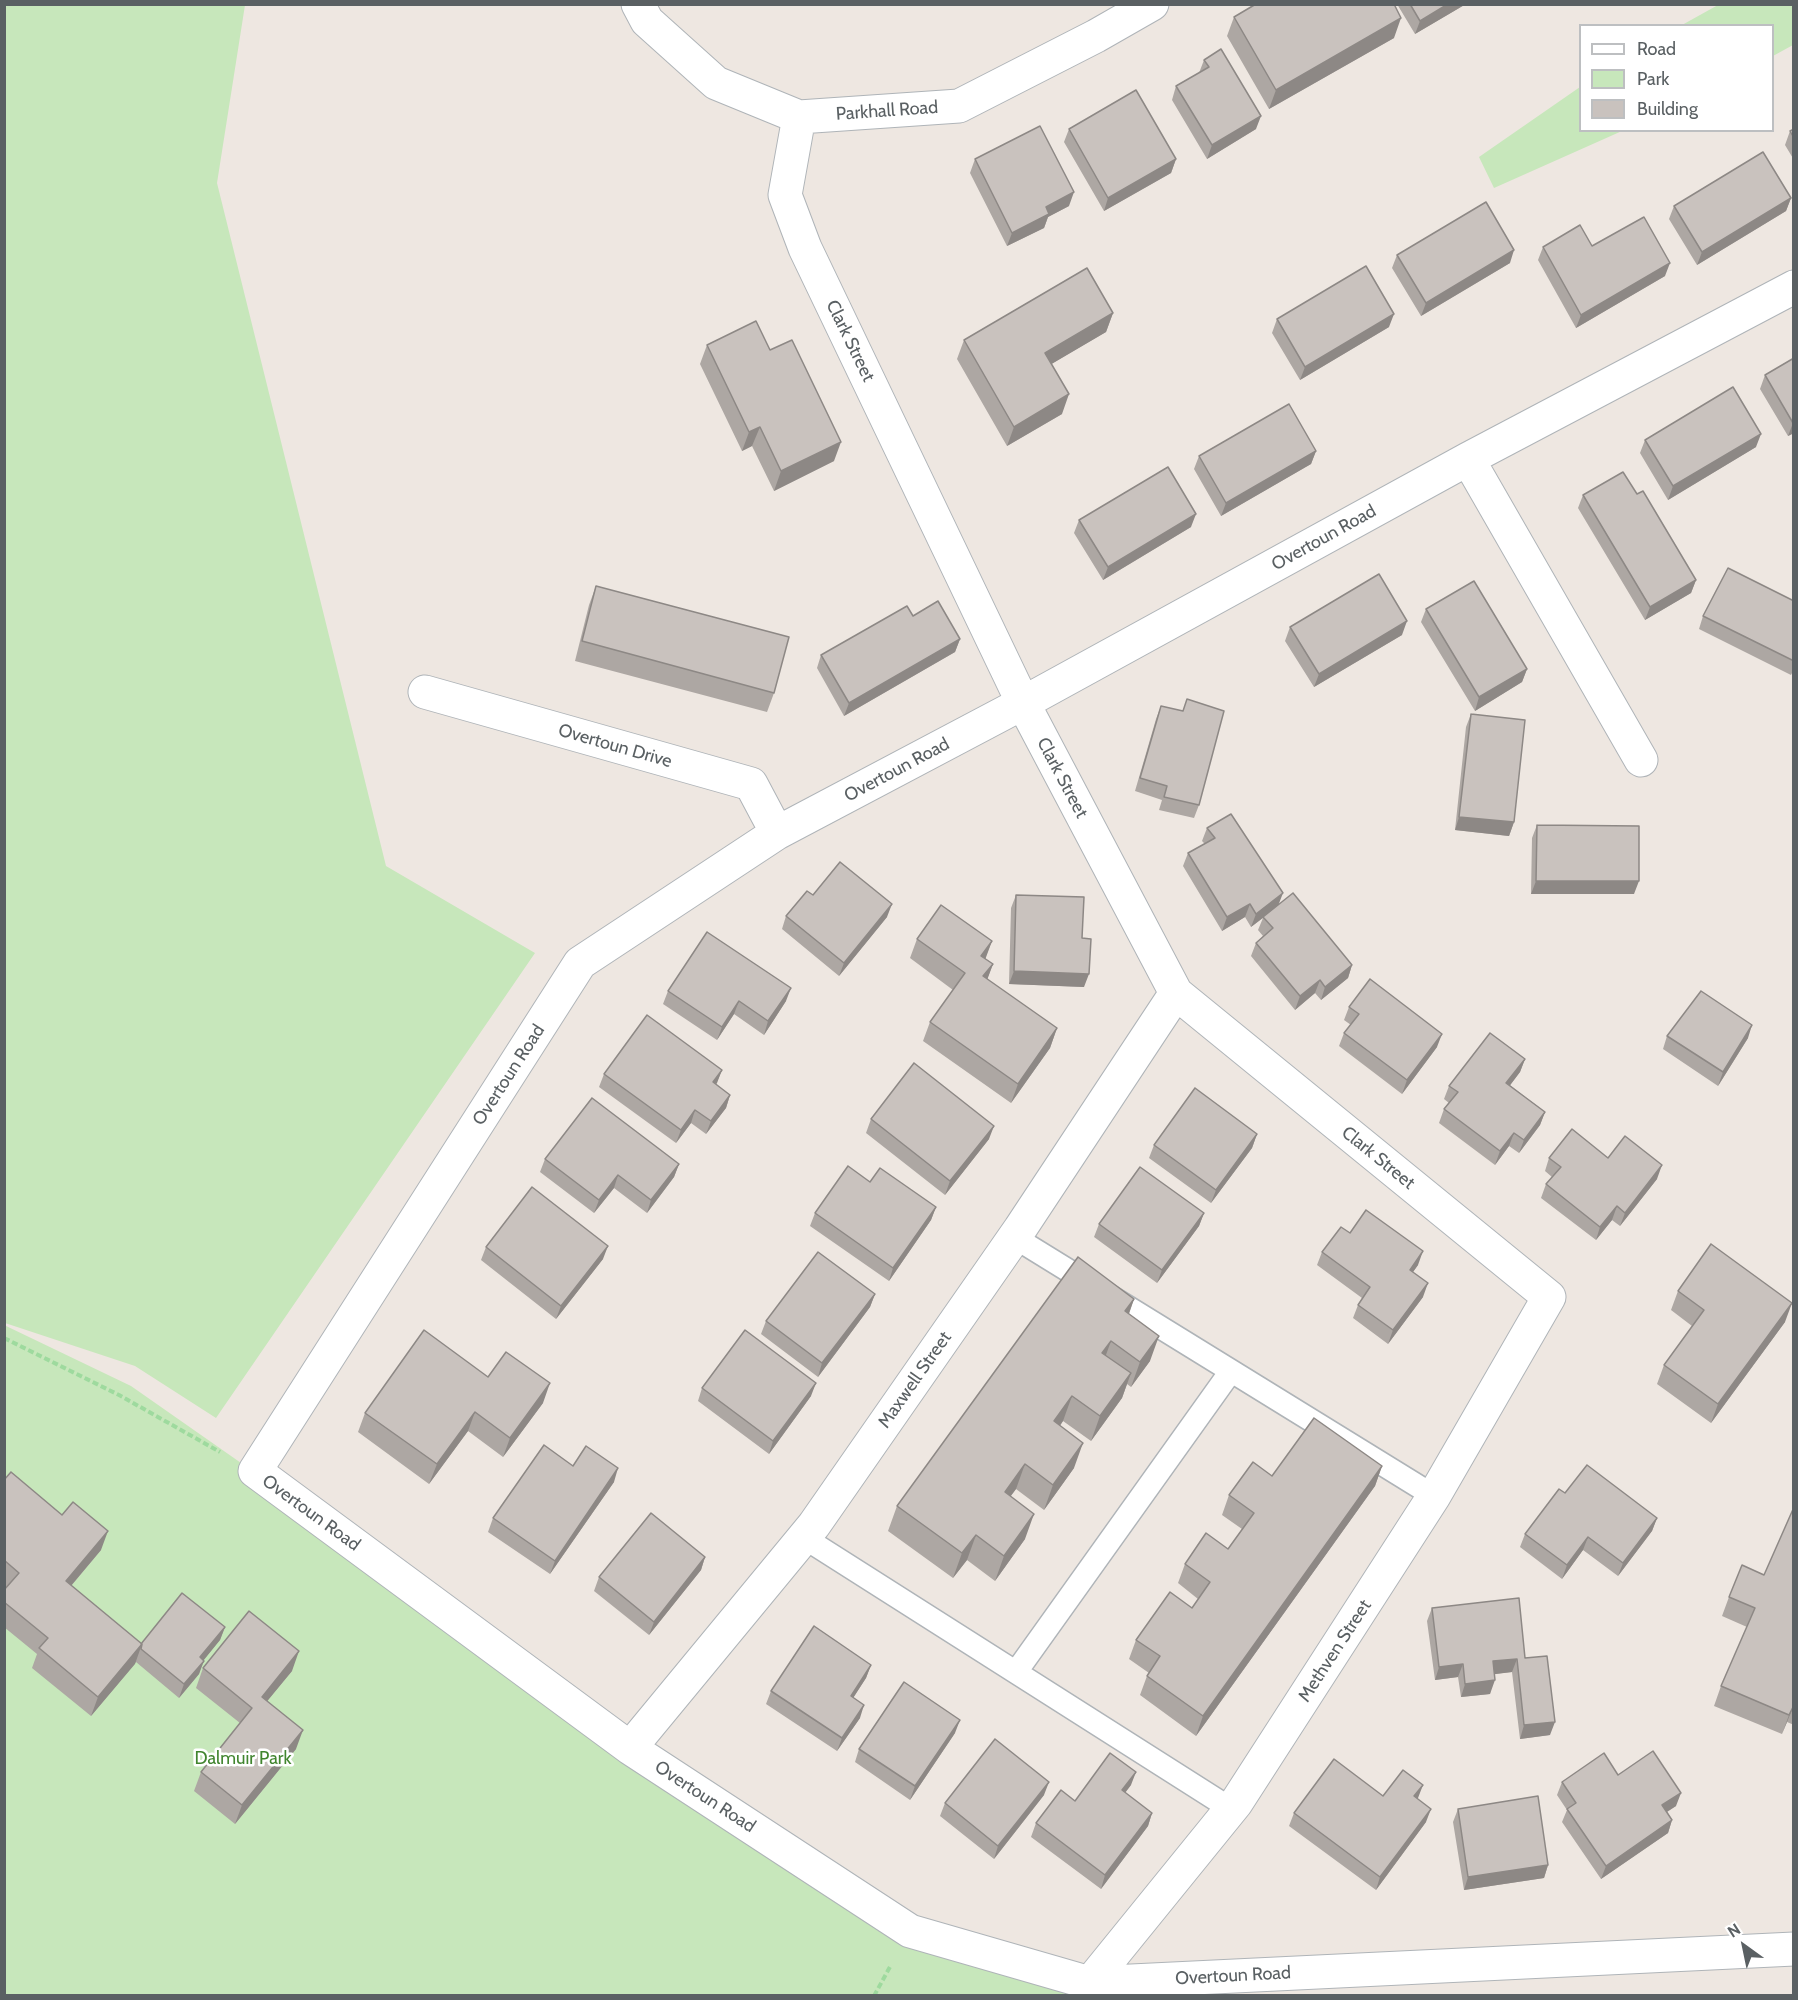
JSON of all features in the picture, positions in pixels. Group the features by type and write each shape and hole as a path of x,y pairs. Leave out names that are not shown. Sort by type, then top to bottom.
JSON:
{"street":[{"name":"Parkhall Road","path":"638,4 647,21 716,83 799,117 959,106 1096,36 1152,4"},
{"name":"Clark Street","path":"799,117 785,195 805,248 1023,703 1176,993 1549,1297"},
{"name":"Overtoun Road","path":"1794,287 1468,459 1023,703 777,833 580,963 255,1471 630,1748 910,1931 1090,1983 1794,1949"},
{"path":"1468,459 1641,760"},
{"name":"Overtoun Drive","path":"425,692 751,784 777,833"},
{"name":"Maxwell Street","path":"630,1748 821,1515 1014,1237 1176,993"},
{"name":"Methven Street","path":"1090,1983 1231,1809 1434,1496 1549,1297"}],"lane":[{"path":"1014,1237 1434,1496"},
{"path":"1016,1672 1231,1371"},
{"path":"803,1537 1231,1809"}],"path":[{"path":"4,1338 119,1395 255,1471"}],"green space":[{"path":"5,4 245,5 217,183 386,866 535,953 216,1418 135,1366 5,1323"},
{"path":"1718,5 1793,5 1793,45 1774,55 1774,24 1684,24"},
{"path":"1579,88 1579,132 1620,132 1494,188 1479,157"},
{"name":"Dalmuir Park","path":"4,1325 131,1386 910,1931 1093,1995 5,1995"}],"building":[{"path":"1256,4 1394,4 1401,18 1276,90 1234,17"},
{"path":"1410,4 1448,4 1420,21"},
{"path":"1221,49 1261,116 1212,145 1176,86 1209,67 1204,60"},
{"path":"1136,90 1176,159 1108,198 1069,129"},
{"path":"1040,126 1074,192 1046,207 1049,214 1012,233 975,159"},
{"path":"1763,152 1791,198 1702,252 1674,206"},
{"path":"1486,202 1514,250 1426,303 1397,255"},
{"path":"1644,217 1670,263 1581,315 1543,247 1580,225 1592,246"},
{"path":"1366,266 1394,314 1305,367 1277,319"},
{"path":"1087,268 1113,313 1045,353 1069,394 1014,427 964,340"},
{"path":"756,321 770,350 792,340 841,442 781,471 760,427 749,432 707,345"},
{"path":"1794,358 1794,423 1793,423 1765,375"},
{"path":"1733,387 1761,434 1673,486 1645,440"},
{"path":"1289,404 1316,451 1226,503 1199,456"},
{"path":"1168,467 1196,514 1108,567 1079,520"},
{"path":"1623,472 1637,494 1643,491 1696,580 1650,607 1583,495"},
{"path":"1728,568 1794,601 1794,661 1703,616"},
{"path":"1379,574 1407,621 1319,674 1290,627"},
{"path":"1474,581 1527,669 1479,697 1426,609"},
{"path":"596,586 789,637 774,693 582,641"},
{"path":"938,601 960,639 849,703 821,655 907,606 913,616"},
{"path":"1187,699 1224,711 1199,805 1164,797 1167,786 1140,778 1161,706 1183,711"},
{"path":"1471,714 1525,720 1514,822 1459,817"},
{"path":"1231,814 1283,893 1256,914 1250,904 1227,917 1188,853 1215,838 1207,828"},
{"path":"1537,825 1639,826 1639,881 1536,881"},
{"path":"840,862 892,904 844,963 786,916 807,891 813,895"},
{"path":"1293,893 1352,965 1325,987 1320,980 1300,996 1256,943 1273,928 1263,917"},
{"path":"1016,895 1084,897 1082,938 1091,939 1089,974 1014,971"},
{"path":"941,905 992,941 981,956 993,964 983,976 1057,1028 1018,1084 930,1022 965,973 917,939"},
{"path":"707,932 791,988 768,1021 739,1001 722,1027 668,991"},
{"path":"1370,979 1442,1034 1407,1080 1344,1033 1359,1014 1349,1007"},
{"path":"1701,991 1752,1025 1723,1072 1667,1036"},
{"path":"647,1015 722,1070 713,1082 730,1095 711,1121 695,1110 681,1130 604,1074"},
{"path":"1490,1033 1525,1059 1506,1083 1545,1112 1524,1140 1514,1133 1500,1151 1444,1109 1458,1092 1449,1086"},
{"path":"914,1063 994,1126 950,1181 871,1119"},
{"path":"1195,1088 1257,1134 1216,1190 1154,1145"},
{"path":"592,1098 679,1164 651,1200 618,1175 599,1200 545,1159"},
{"path":"1572,1129 1608,1158 1625,1136 1662,1165 1625,1213 1617,1206 1600,1227 1546,1184 1561,1167 1549,1158"},
{"path":"848,1166 870,1182 880,1168 936,1207 893,1268 815,1213"},
{"path":"1140,1167 1204,1213 1162,1270 1099,1224"},
{"path":"532,1187 608,1246 561,1306 486,1247"},
{"path":"1366,1210 1423,1251 1410,1270 1428,1283 1393,1330 1358,1305 1370,1287 1322,1252 1341,1227 1350,1233"},
{"path":"1711,1244 1792,1303 1718,1404 1664,1365 1704,1310 1678,1291"},
{"path":"818,1252 875,1294 822,1363 766,1321"},
{"path":"1078,1257 1134,1299 1125,1311 1159,1336 1140,1362 1111,1341 1102,1353 1131,1373 1100,1416 1072,1396 1054,1421 1083,1443 1053,1485 1025,1464 1005,1492 1034,1514 1004,1556 976,1535 962,1553 897,1506"},
{"path":"424,1330 488,1377 506,1352 550,1383 510,1438 475,1412 437,1464 365,1413"},
{"path":"745,1330 816,1383 773,1441 702,1388"},
{"path":"1314,1418 1382,1466 1203,1716 1147,1676 1160,1656 1136,1640 1170,1592 1192,1608 1210,1582 1185,1564 1206,1533 1228,1549 1254,1513 1229,1495 1253,1462 1272,1476"},
{"path":"544,1445 573,1466 586,1446 618,1468 555,1561 493,1518"},
{"path":"1587,1465 1657,1518 1623,1563 1588,1537 1567,1565 1525,1534 1559,1489 1565,1493"},
{"path":"11,1472 62,1515 73,1502 108,1531 66,1581 142,1644 98,1697 39,1648 48,1638 4,1602 4,1590 19,1573 4,1560 4,1480"},
{"path":"1794,1507 1794,1705 1789,1715 1721,1686 1755,1608 1729,1597 1742,1565 1764,1575"},
{"path":"651,1513 705,1557 654,1622 599,1577"},
{"path":"182,1593 225,1627 200,1657 204,1661 184,1684 141,1649 141,1644"},
{"path":"1519,1598 1525,1658 1547,1656 1555,1722 1524,1725 1517,1659 1493,1661 1495,1680 1465,1684 1463,1664 1439,1667 1432,1608"},
{"path":"249,1611 299,1651 262,1697 303,1730 242,1805 201,1772 252,1708 203,1668"},
{"path":"814,1626 871,1665 851,1696 864,1705 842,1738 771,1691"},
{"path":"904,1682 960,1720 915,1786 859,1749"},
{"path":"995,1739 1049,1782 998,1846 945,1803"},
{"path":"1653,1751 1681,1793 1662,1805 1672,1820 1606,1866 1567,1809 1576,1803 1562,1782 1604,1753 1618,1775"},
{"path":"1110,1753 1136,1772 1122,1790 1152,1813 1105,1875 1036,1823 1061,1790 1075,1801"},
{"path":"1334,1759 1383,1796 1403,1770 1423,1785 1414,1796 1431,1809 1380,1877 1294,1813"},
{"path":"1538,1796 1548,1865 1468,1877 1458,1809"}]}
